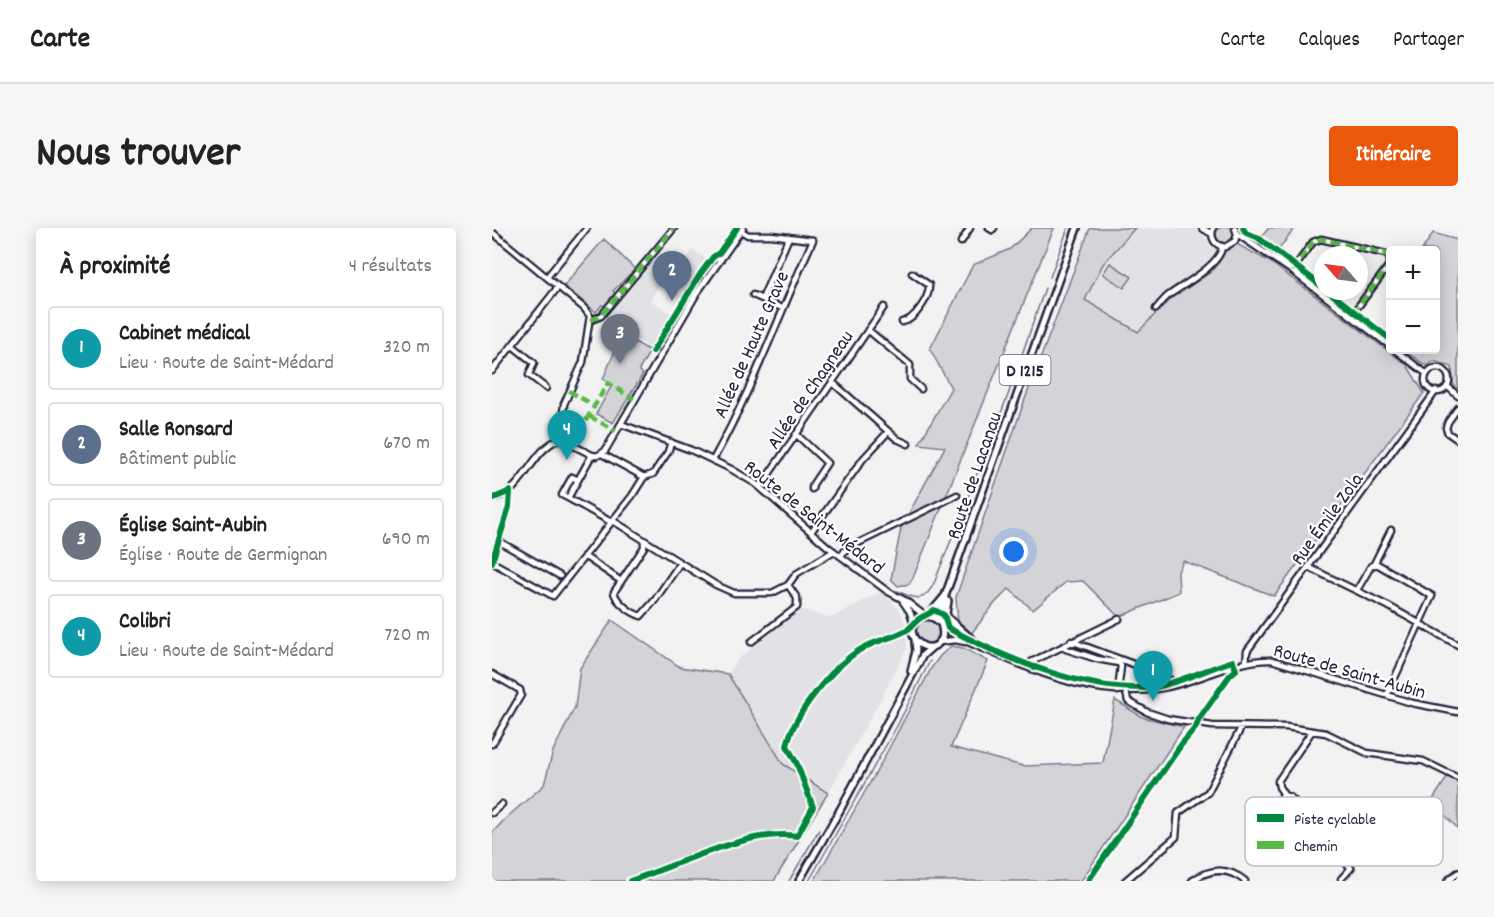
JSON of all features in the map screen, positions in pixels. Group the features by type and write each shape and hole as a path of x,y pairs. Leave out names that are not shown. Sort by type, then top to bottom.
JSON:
{"main road":[{"name":"Route de Lacanau","path":"939,642 943,634 940,613 945,596 1077,228"},
{"path":"960,559 946,615 982,648"},
{"name":"Route de Lacanau","path":"914,624 927,616 945,596"},
{"path":"927,616 936,618 942,625"},
{"path":"906,687 915,657 912,630 914,624"},
{"path":"915,641 923,647 932,646"},
{"path":"800,881 923,655 939,642"},
{"path":"1448,881 1458,873"}],"street":[{"path":"547,277 587,228"},
{"path":"591,320 601,316 674,228"},
{"path":"733,228 748,236 789,237 762,299"},
{"path":"961,242 970,228"},
{"path":"988,228 992,230 994,228"},
{"path":"1202,228 1212,234"},
{"path":"1213,228 1212,234 1216,243 1222,246 1229,246 1235,241 1237,234 1235,228"},
{"path":"602,454 697,294 741,231"},
{"path":"492,232 586,310 591,320 582,362 564,404 560,439"},
{"path":"1237,234 1292,271 1386,343"},
{"name":"Allée de Haute Grave","path":"713,460 755,373 813,240 789,237"},
{"path":"1292,271 1313,242 1321,239 1386,254 1390,258 1390,264 1351,316"},
{"path":"1235,241 1248,242"},
{"path":"1156,309 1165,298 1191,281 1218,257 1222,246"},
{"path":"902,322 914,316 929,290 929,285 912,273"},
{"path":"492,371 558,287"},
{"path":"753,295 782,308"},
{"name":"Allée de Chagneau","path":"760,487 884,308"},
{"path":"868,330 910,365 910,379 921,389"},
{"path":"513,346 534,363 529,375 546,388"},
{"path":"1400,354 1426,374"},
{"path":"1436,368 1443,369 1449,379 1447,386 1436,391 1426,385 1426,374 1436,368"},
{"path":"832,382 897,440 908,444"},
{"path":"1447,386 1458,396"},
{"name":"Rue Émile Zola","path":"1246,663 1247,651 1436,391"},
{"path":"1458,408 1446,428 1448,433 1458,440"},
{"name":"Route de Saint-Médard","path":"621,424 713,460 760,487 834,551 927,616"},
{"path":"811,532 863,459 888,432"},
{"path":"796,434 827,463 812,489"},
{"path":"492,506 492,499 510,491 552,442 560,439 592,455 602,454 644,477"},
{"path":"510,491 511,497 500,542 492,562 553,596 644,477 653,474 668,452 671,442"},
{"path":"592,455 568,498 638,537 716,585 734,593 772,593 788,585 796,574 834,551"},
{"path":"841,556 846,549 957,495"},
{"path":"1357,590 1374,564 1391,530"},
{"path":"500,542 560,576"},
{"path":"644,542 644,547 614,595 624,607 638,616 641,616 655,600 680,563"},
{"path":"584,556 621,581"},
{"path":"1374,564 1432,596 1387,695"},
{"path":"1310,566 1458,645"},
{"path":"751,642 797,607 797,598 788,585"},
{"name":"Route de Saint-Médard","path":"899,598 910,612 914,624"},
{"path":"1023,666 1119,619"},
{"path":"942,625 972,643 1023,666 1098,689 1126,692 1164,688 1177,684"},
{"path":"939,642 955,640 972,643"},
{"path":"1071,641 1161,674 1177,684"},
{"path":"1066,649 1119,663 1121,666 1118,691"},
{"name":"Route de Saint-Aubin","path":"1177,684 1233,666 1263,660 1282,662 1426,707 1458,712"},
{"path":"492,674 520,690 521,695 492,744"},
{"path":"1126,692 1128,700 1147,712 1168,720 1241,728 1286,727 1326,733 1367,753 1423,761 1458,778"},
{"path":"1125,881 1176,837 1178,813 1208,792 1241,728"},
{"path":"1290,797 1283,795 1278,782 1312,731"},
{"path":"492,813 502,804"},
{"path":"1341,880 1351,868 1349,866"},
{"path":"1192,881 1201,875 1224,870 1245,881"}],"shaded area":[{"path":"1225,226 1231,229 1234,235 1231,241 1225,244 1219,241 1216,235 1219,229"},
{"path":"1032,228 1054,228 913,578 909,584 898,586 891,579 901,528 945,447 919,444 951,388 930,349 973,265 1010,249"},
{"path":"1090,228 1135,228 1103,264 1085,300 1138,332 1170,299 1211,272 1226,250 1237,244 1270,262 1314,295 1314,300 1321,300 1386,349 1386,354 1392,354 1407,365 1424,393 1274,596 1183,561 1178,572 1179,592 1119,617 1083,581 1066,582 1033,610 1009,589 971,634 958,623 956,597 1025,399"},
{"path":"1135,228 1196,228 1218,249 1226,250 1211,272 1170,299 1139,332 1085,300 1103,264"},
{"path":"1269,228 1295,228 1279,249 1261,237"},
{"path":"1433,233 1458,240 1458,389 1453,384 1452,367 1434,361 1427,366 1409,354 1440,354 1440,246 1425,246"},
{"path":"604,239 635,269 613,291 615,293 604,306 602,305 596,312 564,286"},
{"path":"692,250 709,260 682,299 660,285 650,300 672,314 652,349 636,339 637,336 604,318 651,259 670,269 667,265 670,261 674,263 681,254 687,259"},
{"path":"1110,263 1132,277 1124,288 1103,274"},
{"path":"622,334 650,351 639,370 643,374 613,423 596,414 612,385 603,379"},
{"path":"880,592 899,609 906,625 907,648 828,793 783,764 728,674 737,660 800,609 831,618"},
{"path":"928,619 937,623 941,632 937,641 928,645 919,641 915,632 919,623"},
{"path":"612,620 680,667 728,674 783,764 828,793 774,881 492,881 492,833 544,785 553,751 575,707 580,668"},
{"path":"951,646 963,648 988,661 951,747 1023,766 1103,763 1115,700 1142,717 1184,727 1081,881 814,881 879,767 932,667"},
{"path":"1448,776 1458,781 1458,829 1443,813 1443,797 1435,797"}],"waterway":[{"path":"1050,277 1068,228"},
{"path":"897,591 920,598 928,593 935,581 1008,395 1045,288"},
{"path":"809,881 897,726 930,661"},
{"path":"789,881 819,830"}],"marked path":[{"path":"591,320 601,316 674,228"},
{"path":"1292,271 1313,242 1321,239 1386,254 1390,258 1390,264 1352,315"},
{"path":"572,444 608,383 634,399"},
{"path":"569,391 595,406"},
{"path":"589,416 616,431"}],"cycle path":[{"path":"653,351 701,273 737,228"},
{"path":"1243,228 1246,233 1257,237 1314,280"},
{"path":"1340,300 1386,336"},
{"path":"492,499 510,491 509,507 492,562"},
{"path":"630,881 736,843 778,835 797,836 813,807 797,764 787,746 797,720 815,693 848,659 876,642 907,630 934,610 944,615 948,628 996,652 1053,673 1111,686 1139,688 1164,685 1233,661 1236,670 1199,719 1196,727 1181,745 1088,881"}],"place":[{"name":"Salle Ronsard","path":"672,301"},
{"name":"Église Saint-Aubin","path":"620,364"},
{"name":"Colibri","path":"567,460"},
{"name":"Cabinet médical","path":"1153,701"}]}
